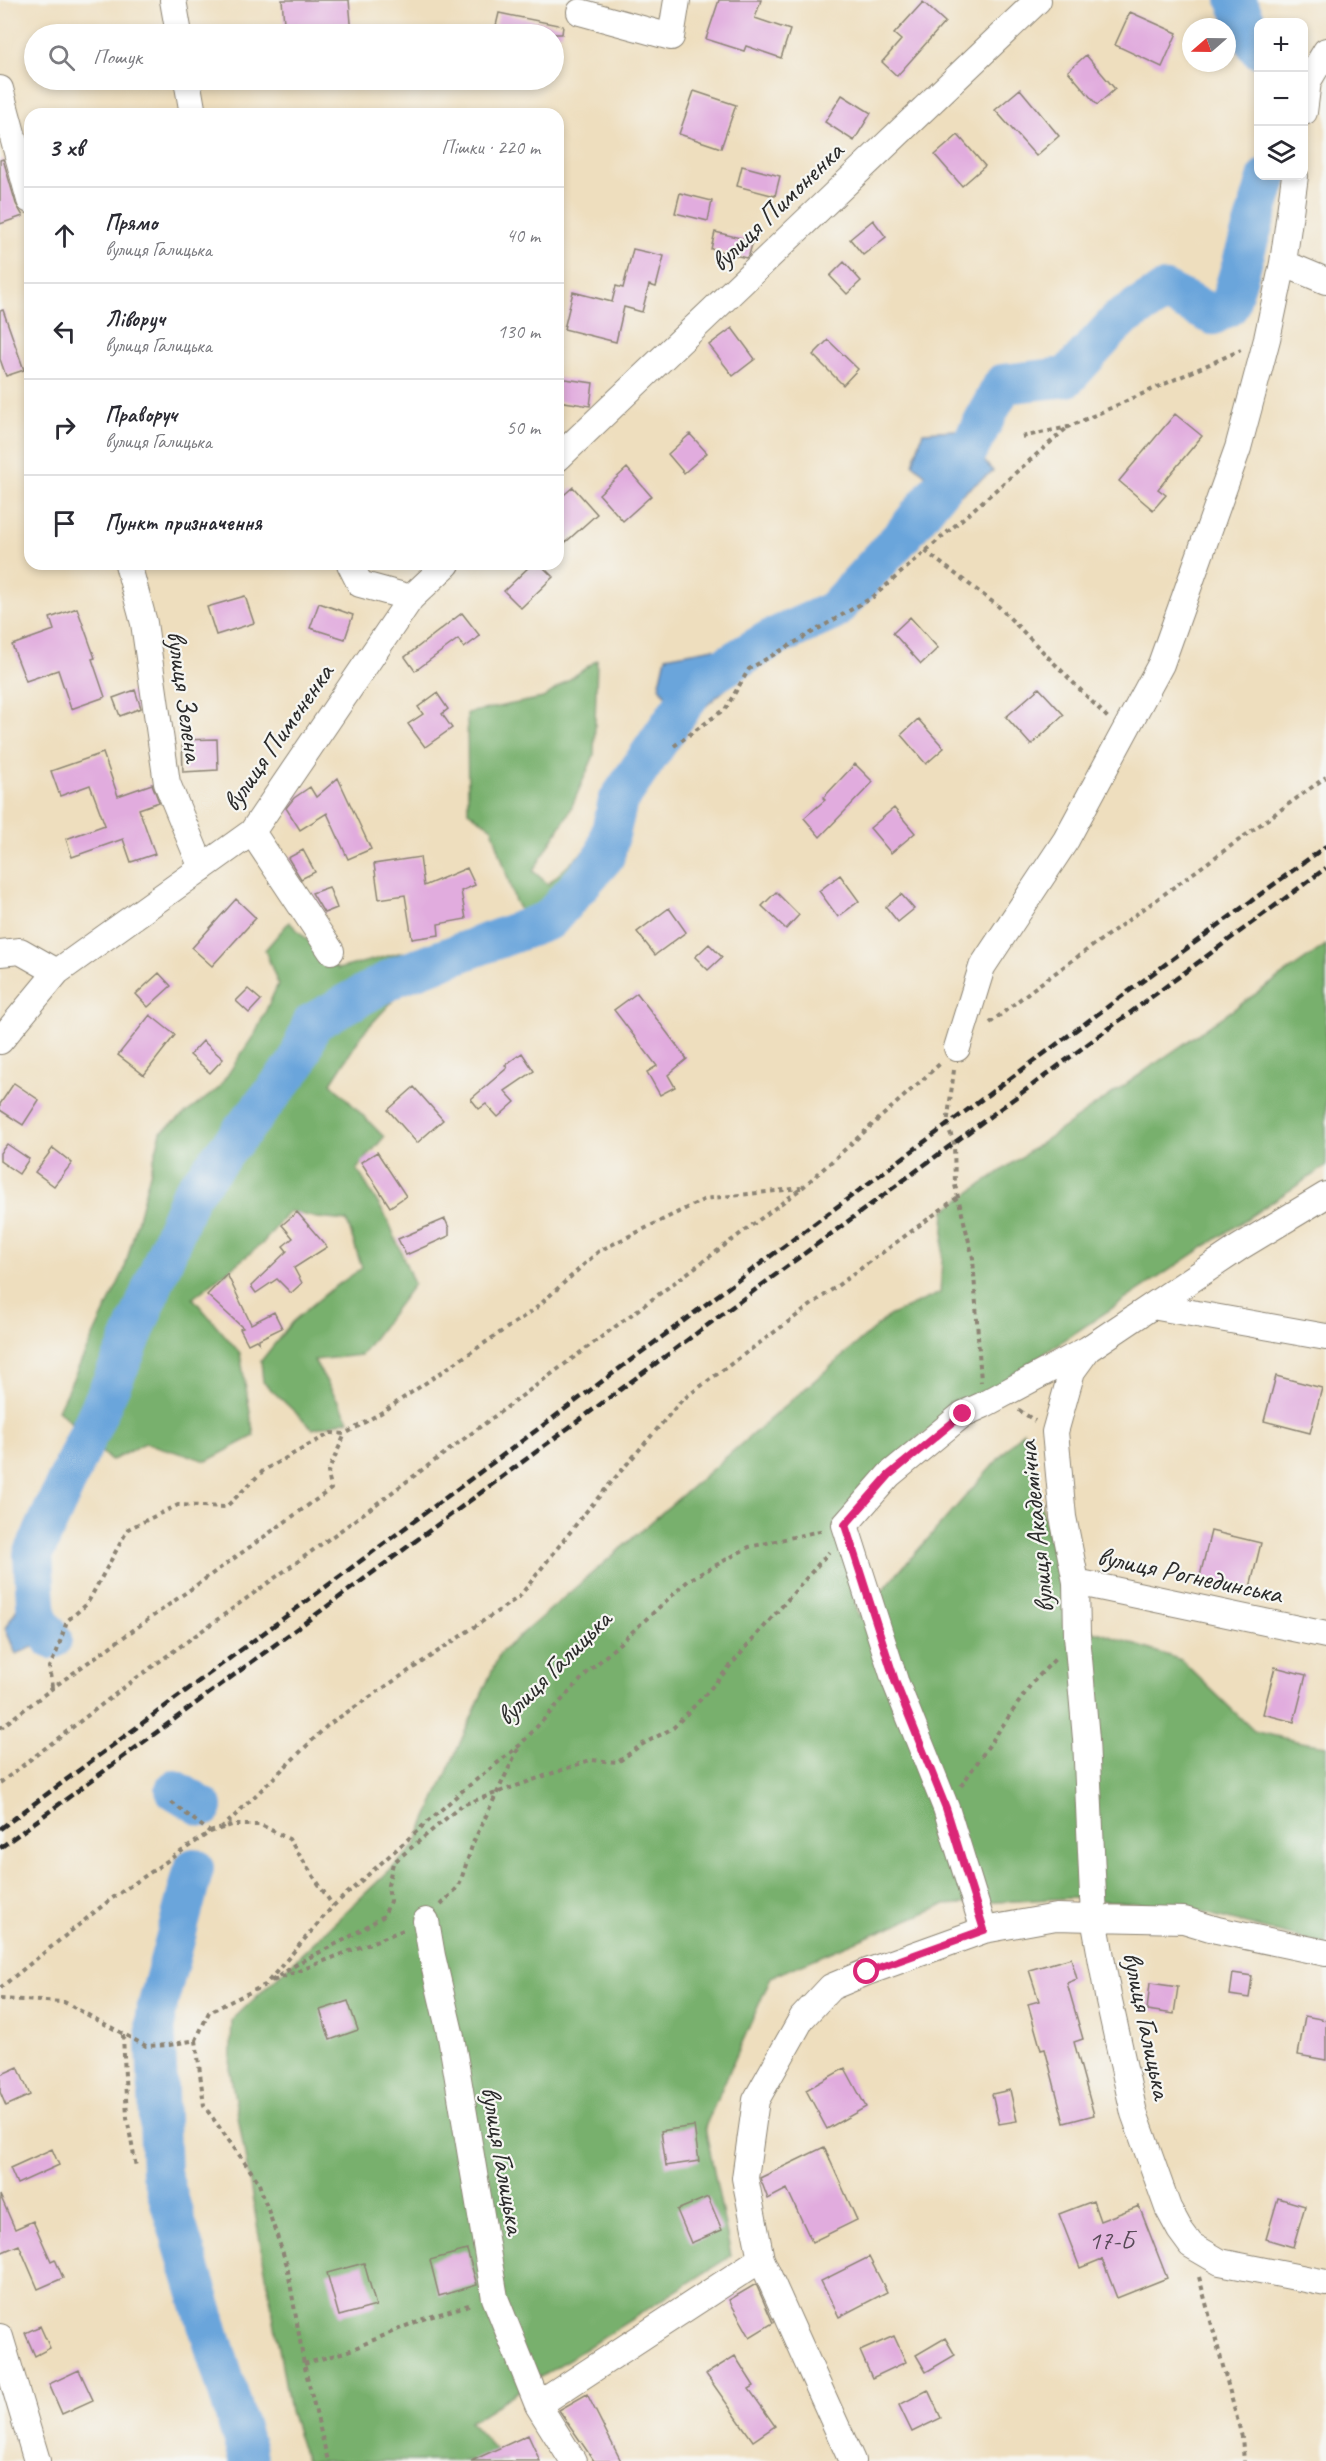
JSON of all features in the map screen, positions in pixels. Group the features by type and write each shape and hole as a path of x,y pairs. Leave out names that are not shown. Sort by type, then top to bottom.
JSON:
{"street":[{"path":"172,0 177,24"},
{"path":"580,12 671,37 677,0"},
{"name":"вулиця Пимоненка","path":"564,452 1038,0"},
{"path":"1308,81 1326,51"},
{"path":"0,89 24,178"},
{"path":"189,90 192,108"},
{"path":"957,1048 982,966 1066,840 1161,664 1238,448 1267,339 1283,263 1294,180"},
{"path":"1283,263 1326,281"},
{"name":"вулиця Зелена","path":"130,570 144,623 167,783 202,868"},
{"path":"353,570 360,584 411,598"},
{"name":"вулиця Пимоненка","path":"0,1041 57,972 252,832 411,598 441,570"},
{"path":"252,832 331,951"},
{"path":"0,953 20,951 57,972"},
{"name":"вулиця Академічна","path":"1094,1918 1086,1739 1077,1635 1076,1582 1063,1517 1055,1431 1072,1371 1088,1349 1240,1247 1326,1195"},
{"path":"1152,1306 1326,1337"},
{"path":"984,1930 946,1808 895,1681 846,1529 889,1475 963,1414 1088,1349"},
{"name":"вулиця Рогнединська","path":"1076,1582 1100,1585 1326,1635"},
{"path":"852,2461 761,2259 745,2178 756,2100 802,2018 831,1987 867,1972 984,1930 1056,1917 1184,1920 1217,1930 1326,1953"},
{"name":"вулиця Галицька","path":"1094,1918 1108,1996 1134,2112 1168,2208 1191,2245"},
{"name":"вулиця Галицька","path":"426,1921 451,2037 495,2298 538,2405 573,2461"},
{"path":"1191,2245 1220,2262 1326,2283"},
{"path":"538,2405 761,2259"},
{"path":"0,2337 38,2461"}],"path":[{"path":"1022,437 1068,427 1267,339"},
{"path":"674,746 726,708 749,669 873,597 1068,427"},
{"path":"925,551 998,606 1124,734"},
{"path":"0,1783 131,1682 348,1525 802,1188 957,1048 1033,989 1326,777"},
{"path":"957,1048 947,1125 954,1142 955,1185 973,1258 982,1405"},
{"path":"52,1687 49,1667 67,1621 87,1604 128,1529 178,1505 226,1507 264,1470 332,1433 345,1434 384,1411 535,1309 599,1251 705,1199 802,1188"},
{"path":"221,1828 328,1725 519,1597 585,1514 682,1400 958,1197"},
{"path":"0,1728 52,1687 331,1488 328,1472 345,1434"},
{"path":"265,1985 302,1961 346,1939 384,1916 390,1901 388,1884 393,1863 462,1805 590,1760 618,1762 640,1745 673,1728 704,1696 846,1529"},
{"name":"вулиця Галицька","path":"265,1985 333,1906 461,1792 520,1745 586,1674 689,1580 749,1547 846,1529"},
{"path":"946,1808 1032,1683 1077,1635"},
{"path":"328,2461 304,2364 287,2265 258,2181 204,2106 196,2040 209,2012 265,1985 426,1921 459,1886 473,1843 520,1745"},
{"path":"171,1802 210,1832"},
{"path":"0,1988 111,1899 210,1832 232,1825 261,1825 289,1839 333,1906"},
{"path":"0,1999 64,2002 146,2046 196,2040"},
{"path":"123,2035 127,2118 136,2167"},
{"path":"1191,2245 1242,2437 1244,2461"},
{"path":"304,2364 348,2352 420,2320 495,2298"}],"green space":[{"path":"597,660 594,755 569,813 533,871 548,884 599,837 605,878 537,941 515,901 492,828 468,811 467,713 543,698"},
{"path":"289,922 338,969 403,952 404,989 363,1033 331,1083 384,1137 357,1169 388,1220 414,1284 361,1355 314,1360 349,1420 313,1429 263,1382 261,1361 292,1322 329,1291 362,1268 347,1221 317,1218 289,1211 262,1244 193,1298 240,1353 254,1436 207,1461 145,1443 111,1461 58,1410 124,1271 161,1132 218,1089 256,1032 278,984 265,950"},
{"path":"1326,945 1326,1166 917,1438 835,1522 859,1617 1023,1431 1070,1623 1181,1660 1254,1731 1326,1746 1326,1945 1182,1907 1070,1898 943,1905 771,1977 705,2127 731,2256 470,2422 506,2461 306,2461 290,2411 230,2071 232,2020 414,1847 500,1653 889,1316 940,1293 945,1210"}],"water":[{"path":"955,430 993,471 955,499 913,464 923,432"},
{"path":"714,648 729,686 689,721 659,687 666,657"},
{"path":"34,1574 46,1593 52,1639 16,1654 5,1628 22,1601 18,1583"}],"building":[{"path":"282,0 349,0 351,24 284,24"},
{"path":"719,0 761,0 755,18 790,30 781,58 746,46 744,51 706,39"},
{"path":"923,2 945,22 897,76 882,62 901,40 894,34"},
{"path":"1130,12 1177,33 1162,67 1115,45"},
{"path":"499,13 553,24 496,24"},
{"path":"1086,55 1115,89 1097,105 1068,71"},
{"path":"1020,89 1059,136 1036,156 995,110"},
{"path":"694,91 736,105 721,148 679,134"},
{"path":"842,95 871,113 854,141 825,122"},
{"path":"958,135 985,166 962,186 935,155"},
{"path":"3,159 16,204 23,216 0,224 0,160"},
{"path":"742,166 780,176 775,196 737,186"},
{"path":"680,193 712,201 708,221 675,213"},
{"path":"873,220 886,237 863,255 850,239"},
{"path":"715,232 753,241 749,255 746,258 711,249"},
{"path":"633,249 664,256 656,287 649,285 642,312 624,307 616,342 564,329 573,292 612,302 616,286 623,288"},
{"path":"844,262 861,281 847,294 830,276"},
{"path":"3,310 24,370 6,376 0,359 0,311"},
{"path":"732,328 755,359 733,376 709,345"},
{"path":"828,340 858,369 843,385 813,355"},
{"path":"564,379 593,383 590,406 564,402"},
{"path":"1175,414 1202,436 1158,489 1166,495 1153,510 1119,481"},
{"path":"690,434 707,453 684,473 668,454"},
{"path":"627,468 651,496 623,521 599,494"},
{"path":"573,487 597,514 564,544 564,495"},
{"path":"526,570 546,570 553,577 521,608 504,591"},
{"path":"245,596 254,623 216,635 207,607"},
{"path":"319,603 353,615 345,639 310,628"},
{"path":"77,608 95,658 92,659 105,697 71,709 58,670 26,681 12,645 54,630 50,618"},
{"path":"462,613 480,636 464,648 458,639 415,671 405,657"},
{"path":"910,617 938,648 921,664 893,633"},
{"path":"1039,688 1064,715 1031,745 1006,717"},
{"path":"135,690 141,708 120,716 113,698"},
{"path":"437,693 448,709 442,714 452,728 425,747 408,724 423,714 418,707"},
{"path":"918,719 944,748 926,764 901,735"},
{"path":"217,739 218,770 183,772 182,740"},
{"path":"103,753 118,796 152,784 159,802 139,809 155,854 131,862 123,839 72,857 66,839 105,825 90,785 60,796 51,771"},
{"path":"855,764 873,782 820,837 804,818 825,800 823,798"},
{"path":"338,778 371,849 348,859 327,813 300,830 286,808 294,798 310,787 316,797"},
{"path":"894,808 915,833 891,853 870,828"},
{"path":"303,850 315,872 301,879 288,858"},
{"path":"420,857 424,886 467,868 475,885 461,891 466,919 438,924 439,935 412,939 405,895 379,899 374,864"},
{"path":"840,875 859,901 838,917 819,891"},
{"path":"329,887 337,908 324,913 312,893"},
{"path":"776,892 799,915 786,929 762,906"},
{"path":"901,894 914,909 898,922 886,907"},
{"path":"236,899 256,918 212,966 192,948"},
{"path":"669,908 686,932 655,955 637,932"},
{"path":"709,944 722,957 708,970 695,957"},
{"path":"159,973 171,986 148,1007 136,994"},
{"path":"248,989 261,1000 249,1013 236,1001"},
{"path":"637,993 687,1059 668,1075 675,1087 660,1095 647,1072 657,1066 614,1010"},
{"path":"150,1015 175,1035 144,1075 118,1055"},
{"path":"203,1041 223,1059 210,1073 190,1055"},
{"path":"522,1053 534,1071 505,1091 515,1102 498,1117 486,1104 479,1109 471,1099 507,1068 505,1065"},
{"path":"14,1083 39,1100 23,1125 0,1110 0,1104"},
{"path":"414,1087 443,1120 417,1143 388,1110"},
{"path":"7,1144 29,1159 19,1174 0,1161 0,1153"},
{"path":"53,1148 72,1163 54,1186 35,1172"},
{"path":"377,1152 406,1196 390,1207 361,1162"},
{"path":"297,1212 327,1247 294,1268 302,1283 291,1293 277,1279 256,1293 251,1286 287,1251 283,1246 293,1238 282,1225"},
{"path":"445,1219 449,1228 449,1236 406,1255 398,1239"},
{"path":"227,1274 251,1324 274,1312 282,1328 259,1339 259,1343 256,1340 248,1344 240,1329 243,1328 207,1295"},
{"path":"1276,1376 1322,1388 1310,1433 1264,1421"},
{"path":"1211,1531 1261,1543 1249,1592 1199,1580"},
{"path":"1275,1667 1306,1675 1294,1722 1263,1714"},
{"path":"1071,1958 1077,1979 1067,1983 1083,2039 1074,2042 1094,2115 1064,2123 1045,2049 1041,2050 1028,2004 1039,2001 1029,1970"},
{"path":"1233,1973 1252,1976 1249,1998 1230,1995"},
{"path":"1150,1983 1178,1987 1174,2014 1147,2010"},
{"path":"348,2001 358,2030 330,2040 320,2010"},
{"path":"1305,2016 1326,2020 1326,2060 1298,2055"},
{"path":"18,2067 30,2095 6,2106 0,2092 0,2075"},
{"path":"845,2068 866,2107 827,2129 806,2090"},
{"path":"1010,2090 1017,2121 999,2124 992,2094"},
{"path":"694,2126 699,2161 666,2166 661,2131"},
{"path":"824,2147 857,2220 812,2242 787,2189 768,2199 760,2178"},
{"path":"52,2149 59,2165 17,2184 10,2168"},
{"path":"0,2195 15,2229 33,2221 51,2261 55,2259 63,2278 38,2289 19,2245 0,2253"},
{"path":"708,2197 722,2230 691,2243 677,2210"},
{"path":"1278,2198 1305,2206 1293,2247 1266,2239"},
{"path":"1093,2201 1100,2221 1139,2206 1167,2278 1117,2298 1102,2259 1080,2268 1059,2214"},
{"path":"467,2250 477,2285 439,2296 430,2260"},
{"path":"869,2257 887,2292 839,2317 821,2281"},
{"path":"364,2263 376,2306 339,2316 327,2273"},
{"path":"756,2284 773,2323 750,2337 729,2300"},
{"path":"40,2326 50,2348 35,2356 25,2333"},
{"path":"894,2336 906,2362 872,2378 860,2351"},
{"path":"945,2338 955,2355 926,2372 916,2355"},
{"path":"735,2356 754,2386 749,2389 775,2426 753,2441 706,2374"},
{"path":"79,2370 93,2400 62,2414 49,2384"},
{"path":"928,2390 941,2418 912,2432 899,2405"},
{"path":"587,2394 621,2461 594,2461 559,2410"},
{"path":"528,2435 540,2461 471,2461"}],"waterway":[{"path":"1236,0 1254,39"},
{"path":"52,1639 37,1619 33,1555 127,1349 190,1195 297,1063 312,1023 397,976 549,920 605,856 618,801 698,683 771,639 833,611 903,535 963,460 1003,384 1067,377 1119,320 1165,291 1213,315 1229,306 1267,180"},
{"path":"175,1790 203,1807"},
{"path":"194,1868 155,2015 161,2173 249,2461"}],"railway":[{"path":"0,1829 1326,846"},
{"path":"0,1848 1326,868"}],"route":[{"path":"867,1972 984,1930 946,1808 895,1681 845,1525 889,1475 963,1414"}]}
